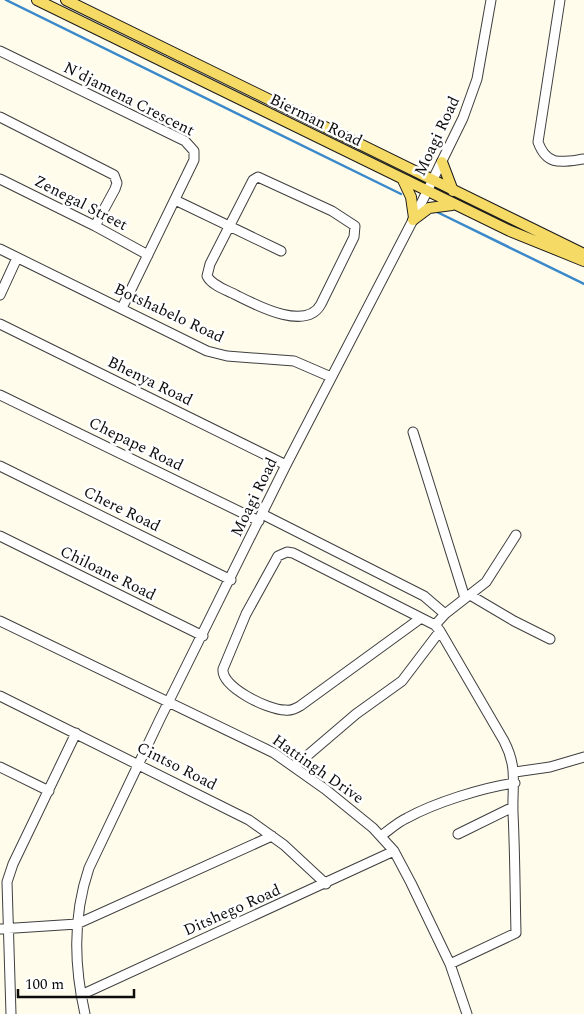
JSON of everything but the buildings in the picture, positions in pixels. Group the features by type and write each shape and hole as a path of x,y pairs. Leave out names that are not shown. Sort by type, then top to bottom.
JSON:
{"main road":[{"name":"Bierman Road","path":"37,0 455,205 529,240 584,261"},
{"name":"Bierman Road","path":"66,0 584,254"},
{"path":"442,162 453,191"},
{"path":"403,180 411,197 414,219 429,208 455,205"}],"street":[{"name":"Moagi Road","path":"85,1014 81,995 77,924 83,886 89,868 286,465 442,162 475,86 491,0"},
{"path":"560,0 538,142 545,157 553,160 584,159"},
{"name":"N'djamena Crescent","path":"0,51 188,143 194,151 194,160 122,308"},
{"path":"0,116 114,175 115,189 95,226"},
{"path":"258,177 332,211 352,223 356,230 318,309 309,315 303,315 270,312 209,280 207,271 229,226 252,180 258,177"},
{"name":"Zenegal Street","path":"0,179 95,226 148,255"},
{"path":"175,200 281,251"},
{"name":"Botshabelo Road","path":"0,249 212,352 227,356 294,360 331,377"},
{"path":"0,295 18,258"},
{"name":"Bhenya Road","path":"0,324 286,465"},
{"name":"Chepape Road","path":"0,395 424,596 445,614"},
{"path":"412,432 468,596 550,639"},
{"name":"Chere Road","path":"0,466 230,580"},
{"path":"294,766 356,714 402,681 445,614 486,582 516,535"},
{"name":"Chiloane Road","path":"0,536 203,636"},
{"path":"421,618 293,710 279,710 254,700 228,684 222,675 224,664 246,614 275,560 283,553 293,554 421,618 437,628 504,741 512,759 515,772 513,807 516,933 450,964"},
{"name":"Hattingh Drive","path":"0,621 250,740 294,766 381,836 394,851 450,964 467,1014"},
{"name":"Cintso Road","path":"0,696 249,820 272,836 326,884"},
{"path":"11,1014 3,928 9,874 76,733"},
{"path":"515,772 550,768 584,757"},
{"path":"0,767 49,791"},
{"path":"381,836 405,818 421,811 497,785 515,783"},
{"path":"458,834 513,807"},
{"path":"3,928 77,924 272,836"},
{"name":"Ditshego Road","path":"81,995 326,884 394,851"}],"waterway":[{"path":"6,0 401,194"},
{"path":"437,212 584,284"}]}
